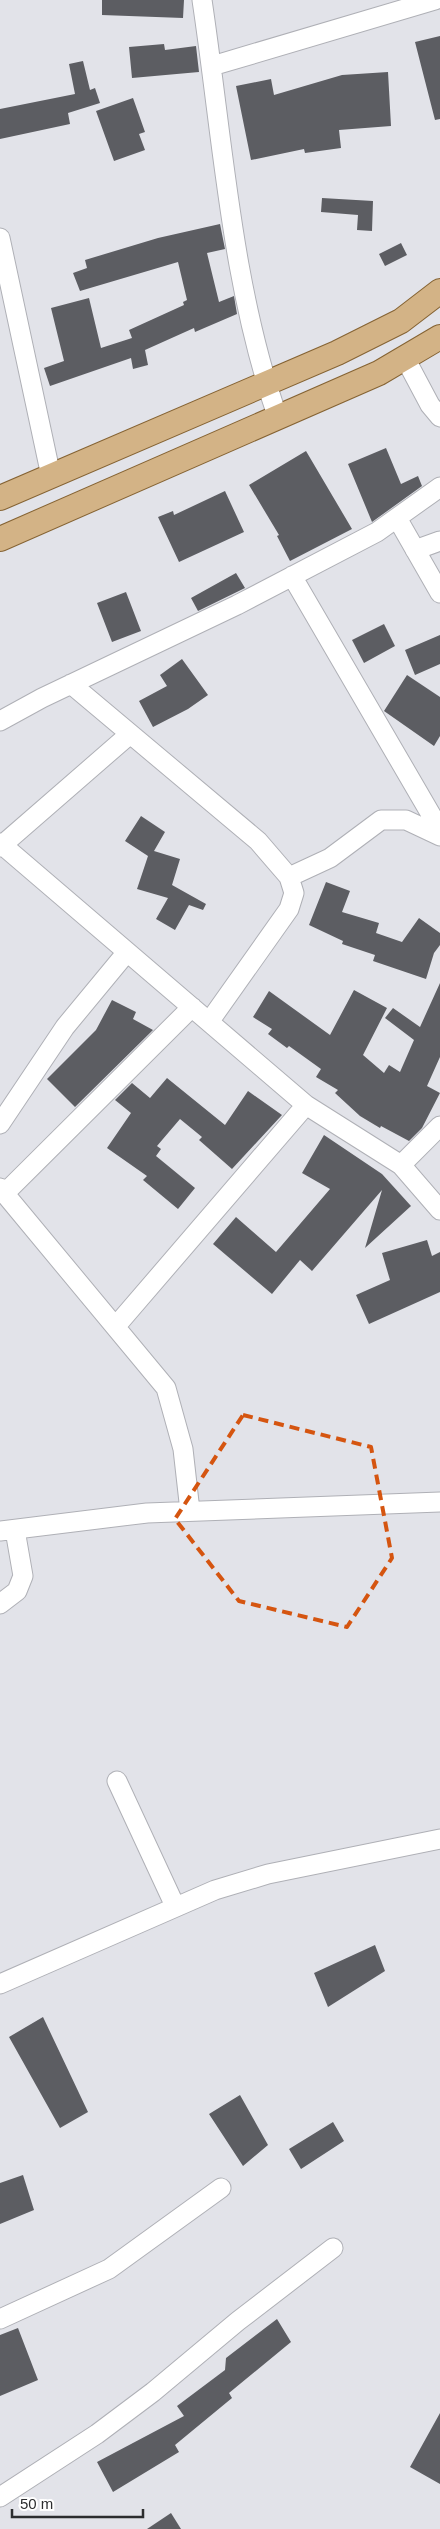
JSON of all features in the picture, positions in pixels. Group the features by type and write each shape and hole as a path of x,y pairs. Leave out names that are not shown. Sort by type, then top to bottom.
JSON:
{"main road":[{"path":"0,498 337,353 401,321 440,291"},
{"path":"0,540 379,373 440,338"}],"street":[{"path":"202,0 212,66 231,228 266,383 278,418"},
{"path":"212,66 392,6 435,0"},
{"path":"0,238 51,476"},
{"path":"405,358 430,405 440,417"},
{"path":"0,722 71,684 292,576 377,532 440,488"},
{"path":"396,518 440,593"},
{"path":"415,550 440,541"},
{"path":"292,576 440,830"},
{"path":"71,684 258,841 289,877 294,893 289,909 209,1022"},
{"path":"130,734 1,845 306,1105 401,1164 440,1210"},
{"path":"289,877 330,858 381,820 406,820 440,836"},
{"path":"0,1124 65,1027 127,952"},
{"path":"190,1511 182,1449 166,1388 2,1190 192,1007"},
{"path":"116,1326 306,1105"},
{"path":"401,1164 440,1126"},
{"path":"0,1604 17,1591 23,1576 7,1530 147,1513 440,1502"},
{"path":"118,1781 175,1906"},
{"path":"0,1984 214,1890 268,1874 440,1838"},
{"path":"0,2319 110,2269 221,2188"},
{"path":"0,2498 96,2434 153,2392 238,2322 333,2248"}],"highlighted area":[{"path":"243,1415 371,1447 392,1558 347,1627 239,1601 175,1519"}],"building":[{"path":"102,0 184,0 183,18 102,15"},
{"path":"440,36 440,119 435,120 415,42"},
{"path":"164,44 165,50 196,46 199,72 132,78 129,47"},
{"path":"83,61 90,90 95,88 100,103 68,113 70,124 0,139 0,109 75,94 69,64"},
{"path":"388,72 391,126 339,130 341,148 305,153 304,149 251,160 236,86 271,79 274,95 342,75"},
{"path":"133,98 145,132 139,134 145,150 114,161 96,111"},
{"path":"322,198 373,201 372,231 357,230 358,215 321,212"},
{"path":"220,224 225,249 207,253 219,302 234,296 237,314 195,332 194,328 145,350 148,365 133,369 131,358 50,386 44,368 64,361 51,308 89,298 101,348 132,338 129,330 184,305 183,302 187,300 178,262 80,291 73,273 87,268 85,260 158,238"},
{"path":"401,243 407,255 385,266 379,254"},
{"path":"386,448 401,484 418,476 422,486 372,522 348,464"},
{"path":"306,451 352,529 290,561 277,536 279,535 249,485"},
{"path":"225,491 244,532 179,562 158,517 173,511 174,515"},
{"path":"236,573 245,588 198,611 191,598"},
{"path":"126,592 141,631 112,642 97,603"},
{"path":"384,624 395,646 364,663 352,640"},
{"path":"440,635 440,664 415,675 405,650"},
{"path":"182,659 208,695 188,709 153,727 139,701 167,686 160,675"},
{"path":"407,675 440,697 440,736 434,746 384,711"},
{"path":"141,816 165,832 154,851 180,859 172,885 206,904 203,910 189,905 175,930 156,919 168,898 137,889 148,856 125,841"},
{"path":"326,882 350,891 342,912 379,923 376,933 402,942 419,918 440,933 440,945 434,953 426,979 373,961 375,955 342,944 343,941 309,925"},
{"path":"440,983 440,1057 427,1086 440,1093 422,1128 409,1141 381,1126 380,1128 360,1116 335,1093 338,1090 316,1077 321,1069 289,1046 287,1048 268,1034 272,1029 253,1017 269,991 330,1035 354,990 387,1008 363,1055 384,1073 389,1065 400,1072 414,1040 385,1018 393,1008 420,1027"},
{"path":"112,1000 136,1012 133,1019 153,1030 75,1107 47,1079 96,1030"},
{"path":"167,1078 225,1125 248,1091 282,1115 232,1169 199,1140 202,1137 180,1119 157,1146 161,1149 156,1156 195,1188 178,1209 143,1180 147,1176 107,1148 131,1113 115,1100 132,1083 150,1098"},
{"path":"324,1135 382,1174 411,1206 365,1248 382,1190 312,1271 300,1260 272,1294 213,1244 236,1217 276,1252 330,1189 302,1173"},
{"path":"427,1240 432,1256 440,1252 440,1292 369,1324 356,1295 390,1280 382,1253"},
{"path":"375,1945 385,1971 328,2007 314,1973"},
{"path":"43,2017 88,2112 60,2128 9,2037"},
{"path":"240,2095 268,2145 243,2166 209,2114"},
{"path":"333,2122 344,2141 301,2169 289,2149"},
{"path":"23,2175 34,2210 0,2224 0,2183"},
{"path":"277,2319 291,2342 229,2393 232,2398 175,2445 179,2452 113,2492 97,2462 184,2416 177,2406 225,2370 226,2358"},
{"path":"18,2328 38,2380 0,2396 0,2335"},
{"path":"440,2413 440,2484 410,2467"},
{"path":"171,2513 181,2529 147,2529"}]}
